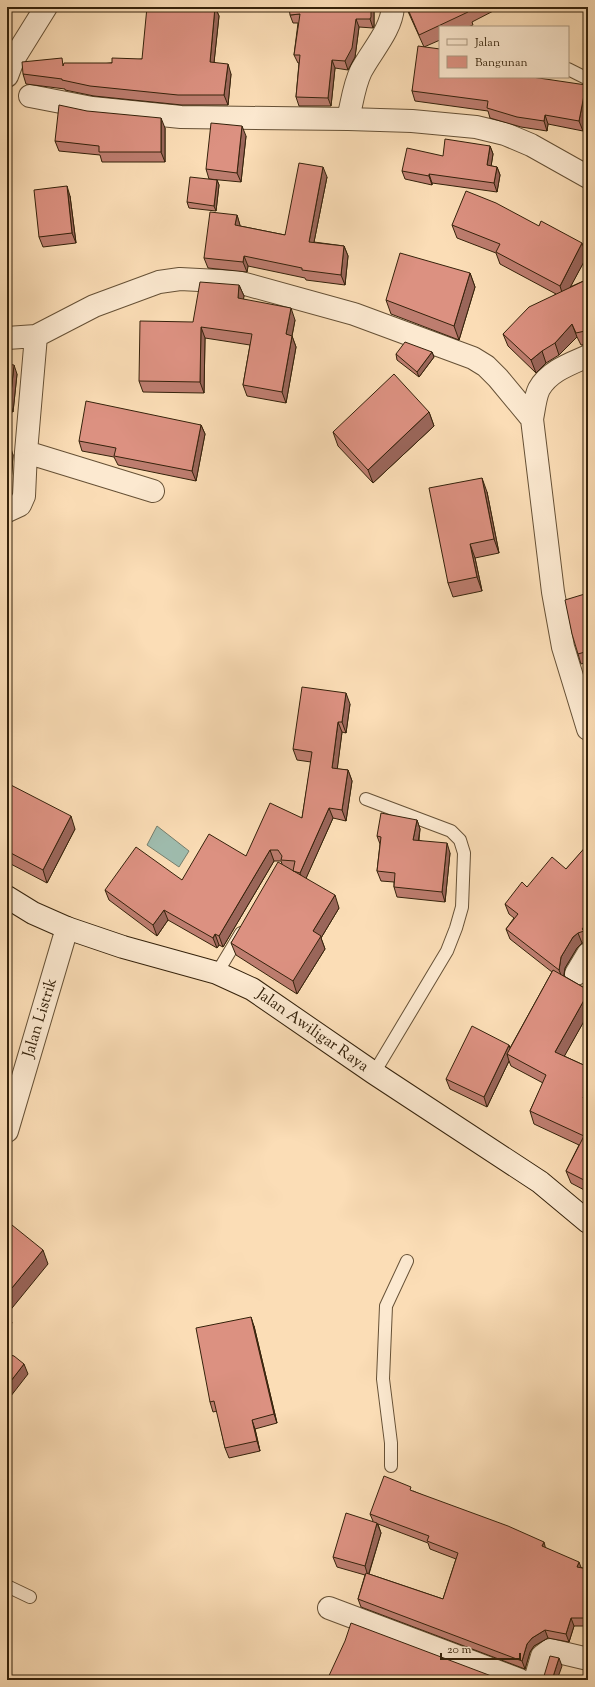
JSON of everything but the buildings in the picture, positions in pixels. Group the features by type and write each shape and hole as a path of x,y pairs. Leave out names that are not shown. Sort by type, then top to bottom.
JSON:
{"street":[{"path":"7,76 13,60 46,7"},
{"path":"348,119 356,82 383,36 393,14 394,7"},
{"path":"30,96 92,108 181,117 412,121 476,127 505,134 531,145 588,178"},
{"path":"7,338 36,336 94,306 159,282 180,279 238,282 354,314 473,358 486,366 498,378 532,419"},
{"path":"8,511 20,505 24,496 26,452 36,336"},
{"path":"588,356 554,372 546,380 539,390 532,419 553,592 563,647 588,729"},
{"path":"26,452 153,491"},
{"name":"Jalan Awiligar Raya","path":"7,897 33,913 67,928 123,947 217,973 252,989 374,1073 540,1182 588,1222"},
{"name":"Jalan Listrik","path":"7,1131 67,928"},
{"path":"576,974 588,954"},
{"path":"329,1608 520,1680"},
{"path":"535,1680 542,1656 550,1650 588,1659"}],"lane":[{"path":"569,70 588,79"},
{"path":"366,799 451,831 460,840 464,853 462,907 449,946 374,1073"},
{"path":"217,973 248,919"},
{"path":"391,1466 391,1443 383,1379 386,1306 407,1261"},
{"path":"7,1586 30,1597"}],"shaded area":[{"path":"157,826 189,851 179,867 147,845"}]}
